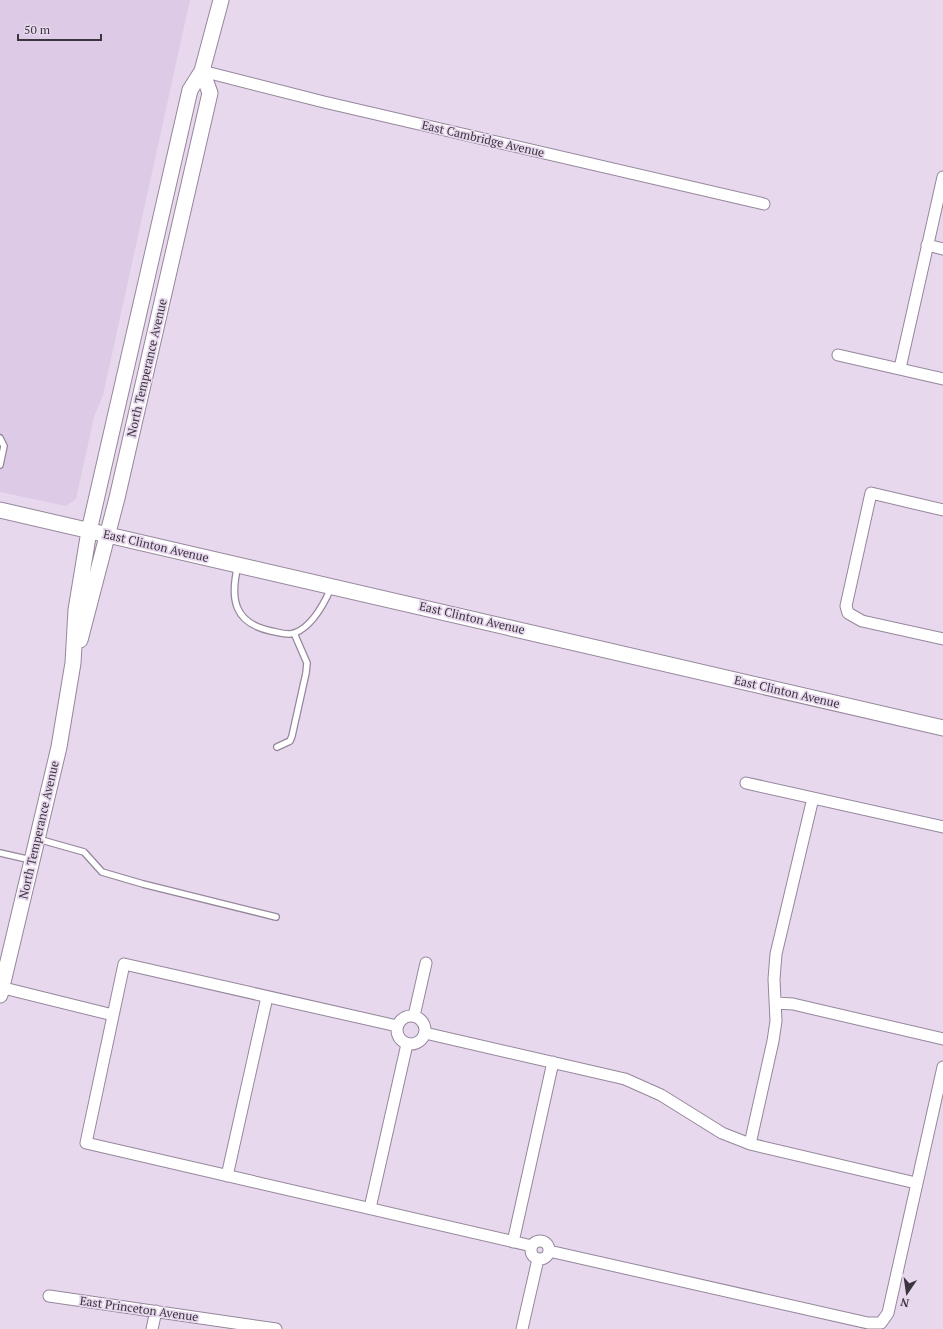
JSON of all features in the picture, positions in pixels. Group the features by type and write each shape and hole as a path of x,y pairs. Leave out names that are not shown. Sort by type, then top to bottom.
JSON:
{"main road":[{"name":"North Temperance Avenue","path":"73,663 76,610 89,531 190,90 202,72 221,0"},
{"name":"North Temperance Avenue","path":"1,990 38,838 58,747 73,663 108,535 210,93 202,72"},
{"name":"East Clinton Avenue","path":"0,510 943,728"}],"street":[{"name":"East Cambridge Avenue","path":"202,72 764,204"},
{"path":"900,368 943,177"},
{"path":"927,245 943,249"},
{"path":"838,355 943,379"},
{"path":"943,510 871,493 846,606 848,613 862,621 943,639"},
{"path":"746,782 943,827"},
{"path":"750,1144 773,1041 776,1003 774,979 776,954 813,798"},
{"path":"414,1016 426,963"},
{"path":"397,1026 124,964 86,1143 532,1246"},
{"path":"1,990 113,1015"},
{"path":"227,1176 267,997"},
{"path":"776,1003 793,1004 943,1039"},
{"path":"414,1016 424,1024 425,1033 423,1038 416,1044 407,1044 399,1039 396,1031 397,1026 402,1019 414,1016"},
{"path":"425,1033 624,1079 642,1085 661,1095 722,1133 750,1144 916,1183"},
{"path":"370,1208 407,1044"},
{"path":"513,1242 553,1062"},
{"path":"549,1251 868,1323 881,1323 888,1313 943,1067"},
{"path":"542,1241 547,1245 549,1251 545,1258 538,1259 532,1254 532,1246 536,1242 542,1241"},
{"path":"522,1329 538,1259"},
{"name":"East Princeton Avenue","path":"49,1296 276,1329"},
{"path":"152,1329 156,1312"}],"lane":[{"path":"0,438 4,446 0,465"},
{"path":"238,565 234,590 238,609 246,622 258,628 287,634 294,633 303,627 319,611 332,586"},
{"path":"277,747 290,741 292,736 306,673 307,663 294,633"},
{"path":"38,838 84,852 102,872 142,884 276,917"},
{"path":"0,853 33,860"}],"shaded area":[{"path":"0,0 190,0 103,395 94,417 76,499 66,506 0,492"}]}
